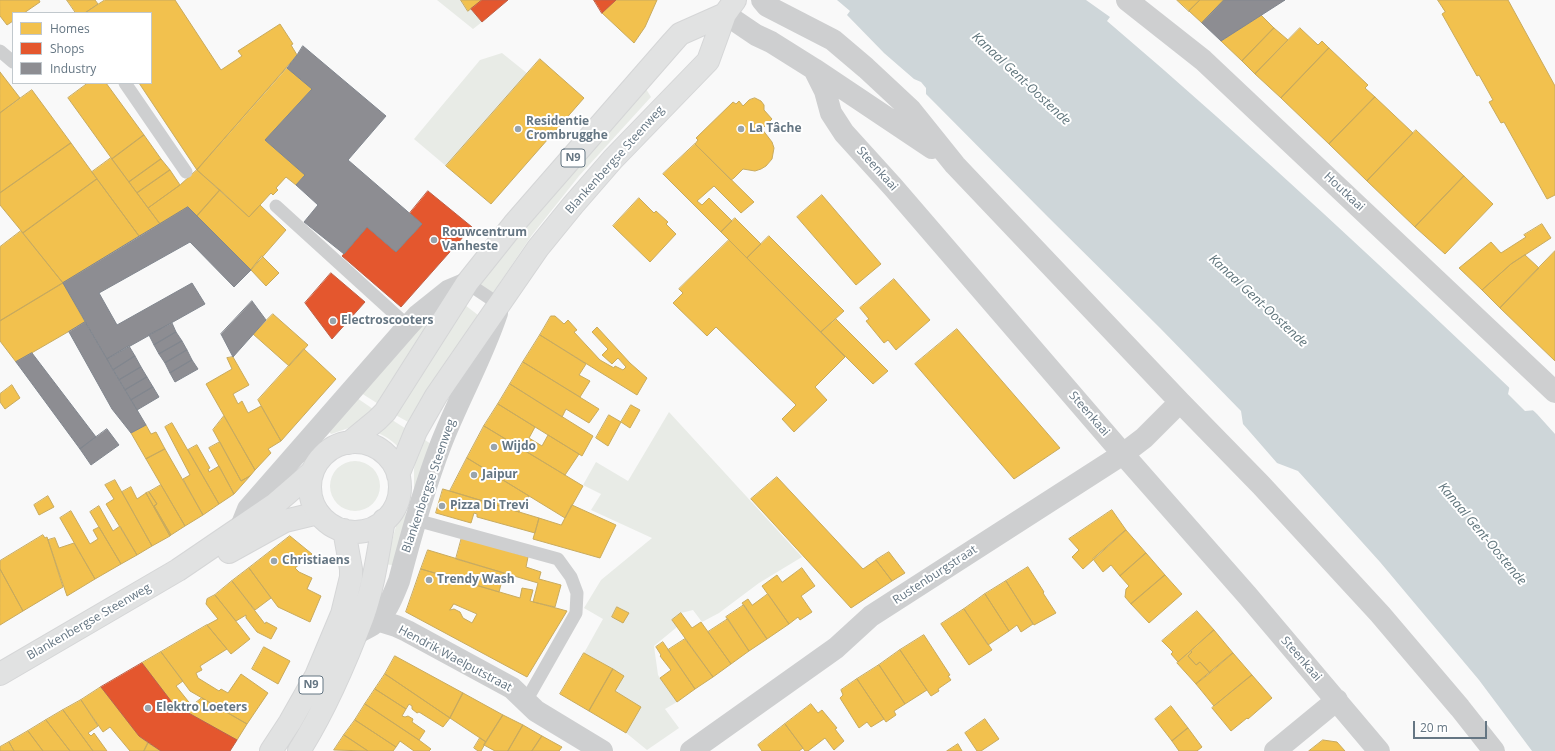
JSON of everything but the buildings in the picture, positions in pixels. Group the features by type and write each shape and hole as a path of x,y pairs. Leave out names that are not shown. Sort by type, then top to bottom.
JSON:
{"main road":[{"name":"Blankenbergse Steenweg","path":"348,442 385,412 467,283 514,224 680,34 725,5"},
{"name":"Blankenbergse Steenweg","path":"398,475 416,431 436,396 538,248 613,159 708,61 725,5"},
{"name":"Blankenbergse Steenweg","path":"0,674 178,570 240,529 275,504 312,472 319,459 330,449 339,444 361,442 377,448 390,459 398,475 400,491 395,507 384,520 372,528 358,531 344,530 329,524 318,513 310,493 312,472"},
{"name":"Blankenbergse Steenweg","path":"178,570 206,564 285,521 318,513"},
{"name":"N9","path":"299,751 309,735 365,623 384,520"},
{"name":"N9","path":"271,751 290,722 316,676 342,614 351,577 344,530"}],"street":[{"path":"762,0 767,6 833,40 910,109 955,165 1180,402 1261,484 1380,614 1460,708 1494,751"},
{"name":"Houtkaai","path":"1127,0 1203,60 1555,392"},
{"path":"725,5 756,35 771,42 814,68 917,137 955,165"},
{"name":"Steenkaai","path":"814,68 825,91 831,113 844,133 894,187 1337,700 1379,751"},
{"name":"Blankenbergse Steenweg","path":"240,529 248,509 408,326 448,291 467,283"},
{"name":"Blankenbergse Steenweg","path":"365,623 385,611 399,580 416,520 441,445 466,384 490,336 500,305"},
{"name":"Rustenburgstraat","path":"690,751 836,648 871,616 1123,454 1144,438 1180,402"},
{"name":"Hendrik Waelputstraat","path":"365,623 407,631 512,688 536,710 602,751"},
{"path":"1275,751 1337,700"}],"lane":[{"path":"0,51 12,61"},
{"path":"126,84 186,172"},
{"path":"276,206 408,326"},
{"path":"467,283 500,305"},
{"path":"416,520 558,559 571,577 577,594 576,613 526,701"}],"shaded area":[{"path":"437,0 461,0 482,22 473,29"},
{"path":"502,53 528,74 446,166 414,139 480,60"},
{"path":"646,89 651,97 579,176 532,235 491,296 472,284"},
{"path":"461,302 478,315 410,423 392,413"},
{"path":"422,322 428,326 380,405 361,393"},
{"path":"357,398 373,409 364,419 354,425 331,434 327,429"},
{"path":"669,412 802,557 759,583 719,613 702,622 693,610 681,613 677,627 654,646 658,675 677,702 665,709 679,728 647,750 625,732 641,707 615,691 613,669 584,653 603,619 584,608 601,580 652,538 591,510 601,494 583,485 596,462 628,481"},
{"path":"389,418 408,430 400,449 389,439 375,432"},
{"path":"422,438 434,446 396,566 386,564 396,526 407,512 414,493 416,454"},
{"path":"350,461 360,461 373,468 380,481 380,491 373,504 360,511 350,511 341,507 334,500 330,491 330,481 334,472 341,465"}],"water":[{"name":"Kanaal Gent-Oostende","path":"837,0 1086,0 1110,17 1107,21 1271,165 1537,414 1555,434 1555,751 1532,751 1479,680 1380,562 1298,471 1277,463 1243,424 1241,411 926,94 926,88 921,82 914,79 884,53 847,15 850,11"}],"pier":[{"path":"1510,385 1536,410 1525,411 1508,394"}],"place":[{"name":"Residentie Crombrugghe","path":"518,129"},
{"name":"La Tâche","path":"741,129"},
{"name":"Rouwcentrum Vanheste","path":"434,240"},
{"name":"Electroscooters","path":"333,321"},
{"name":"Wijdo","path":"494,447"},
{"name":"Jaipur","path":"474,475"},
{"name":"Pizza Di Trevi","path":"442,506"},
{"name":"Christiaens","path":"274,561"},
{"name":"Trendy Wash","path":"429,580"},
{"name":"Elektro Loeters","path":"148,708"}]}
